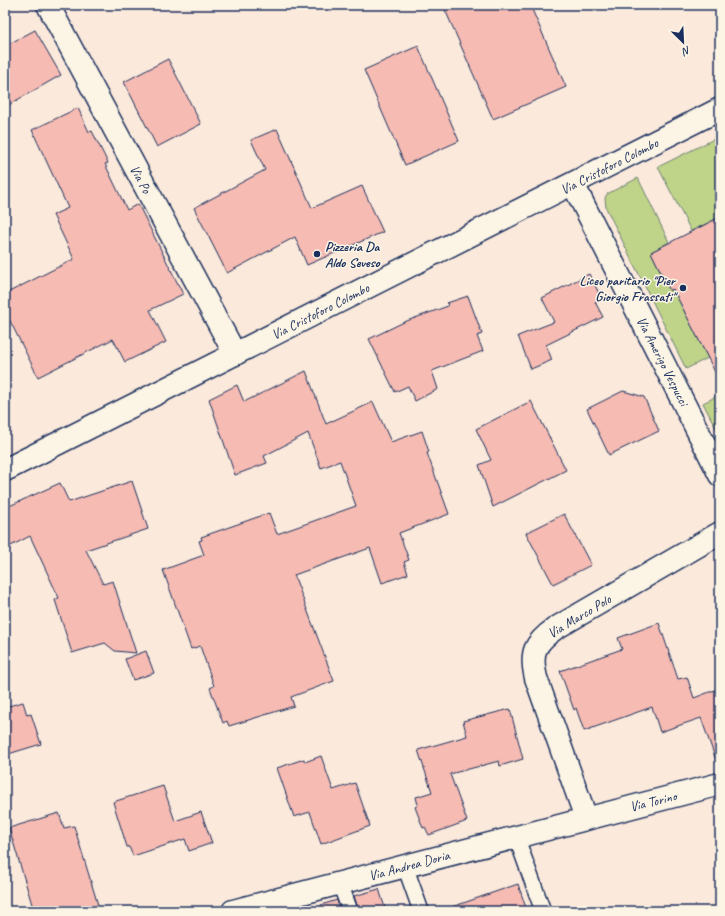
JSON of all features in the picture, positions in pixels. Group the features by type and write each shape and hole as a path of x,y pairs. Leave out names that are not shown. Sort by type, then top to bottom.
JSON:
{"street":[{"name":"Via Po","path":"48,5 235,354"},
{"name":"Via Cristoforo Colombo","path":"5,470 720,109"},
{"name":"Via Amerigo Vespucci","path":"574,184 720,475"},
{"name":"Via Marco Polo","path":"586,818 536,678 532,657 536,645 544,636 556,628 720,533"},
{"name":"Via Torino","path":"586,818 720,784"},
{"name":"Via Andrea Doria","path":"233,911 586,818"}],"lane":[{"path":"516,836 543,911"},
{"path":"405,866 421,911"},
{"path":"340,883 350,911"}],"green space":[{"path":"720,136 720,217 691,231 658,167"},
{"path":"638,178 669,242 651,252 670,290 673,289 708,358 686,369 606,208 605,198 607,194"},
{"path":"717,396 720,401 720,436 703,403"}],"building":[{"path":"443,5 530,5 566,87 493,119"},
{"path":"35,30 61,75 5,107 5,46"},
{"path":"418,46 459,141 405,165 364,70"},
{"path":"168,59 201,124 157,147 124,82"},
{"path":"78,108 89,132 92,131 108,163 105,164 127,210 138,204 183,294 150,310 166,342 125,362 113,339 38,377 5,311 5,294 74,259 53,215 68,208 32,130"},
{"path":"277,129 312,208 362,186 383,232 307,265 295,237 227,273 194,208 265,170 251,140"},
{"path":"720,217 720,267 717,277 720,283 720,382 673,289 670,291 651,252"},
{"path":"589,274 602,299 595,302 603,317 546,345 552,360 531,369 518,336 554,322 542,298"},
{"path":"468,296 482,334 477,336 483,351 432,371 438,389 415,401 408,386 395,392 369,339 404,322 448,306 447,303"},
{"path":"306,371 326,424 373,402 391,442 422,431 429,452 427,453 449,514 399,533 409,560 404,562 408,574 382,583 370,548 294,575 334,681 291,697 294,706 229,726 227,721 223,723 210,688 214,686 200,646 191,649 163,570 204,555 199,541 202,540 201,537 269,513 277,534 356,506 340,461 321,468 308,433 264,456 267,463 235,475 209,399 237,385 244,402"},
{"path":"623,391 644,397 659,431 609,455 587,409"},
{"path":"531,401 566,470 493,507 479,465 491,460 476,429"},
{"path":"132,481 148,529 86,550 103,584 113,581 136,653 115,651 105,643 72,653 55,600 59,598 30,536 5,549 5,508 60,483 69,502"},
{"path":"564,514 591,565 553,584 526,533"},
{"path":"659,623 678,679 687,677 694,698 720,688 720,763 717,763 701,718 660,732 652,707 584,731 576,708 574,710 560,671 622,649 618,638"},
{"path":"146,651 154,673 133,680 125,659"},
{"path":"23,702 27,715 31,714 41,744 5,755 5,707"},
{"path":"510,709 523,759 500,766 499,761 450,774 467,821 429,835 425,827 423,828 415,807 418,805 416,797 432,792 418,750 467,736 463,721"},
{"path":"321,756 333,790 355,783 370,826 321,844 310,812 294,817 277,768 304,759 305,762"},
{"path":"163,786 175,821 201,812 212,843 189,851 185,839 133,856 129,847 127,847 113,802"},
{"path":"59,813 64,828 74,826 98,905 80,911 34,911 9,828"},
{"path":"518,884 527,911 449,911 449,908"},
{"path":"379,889 386,911 359,911 354,896"},
{"path":"337,900 340,911 322,911 321,905"}],"place":[{"name":"Pizzeria Da Aldo Seveso","path":"317,254"},
{"name":"Liceo paritario \"Pier Giorgio Frassati\"","path":"683,288"}]}
